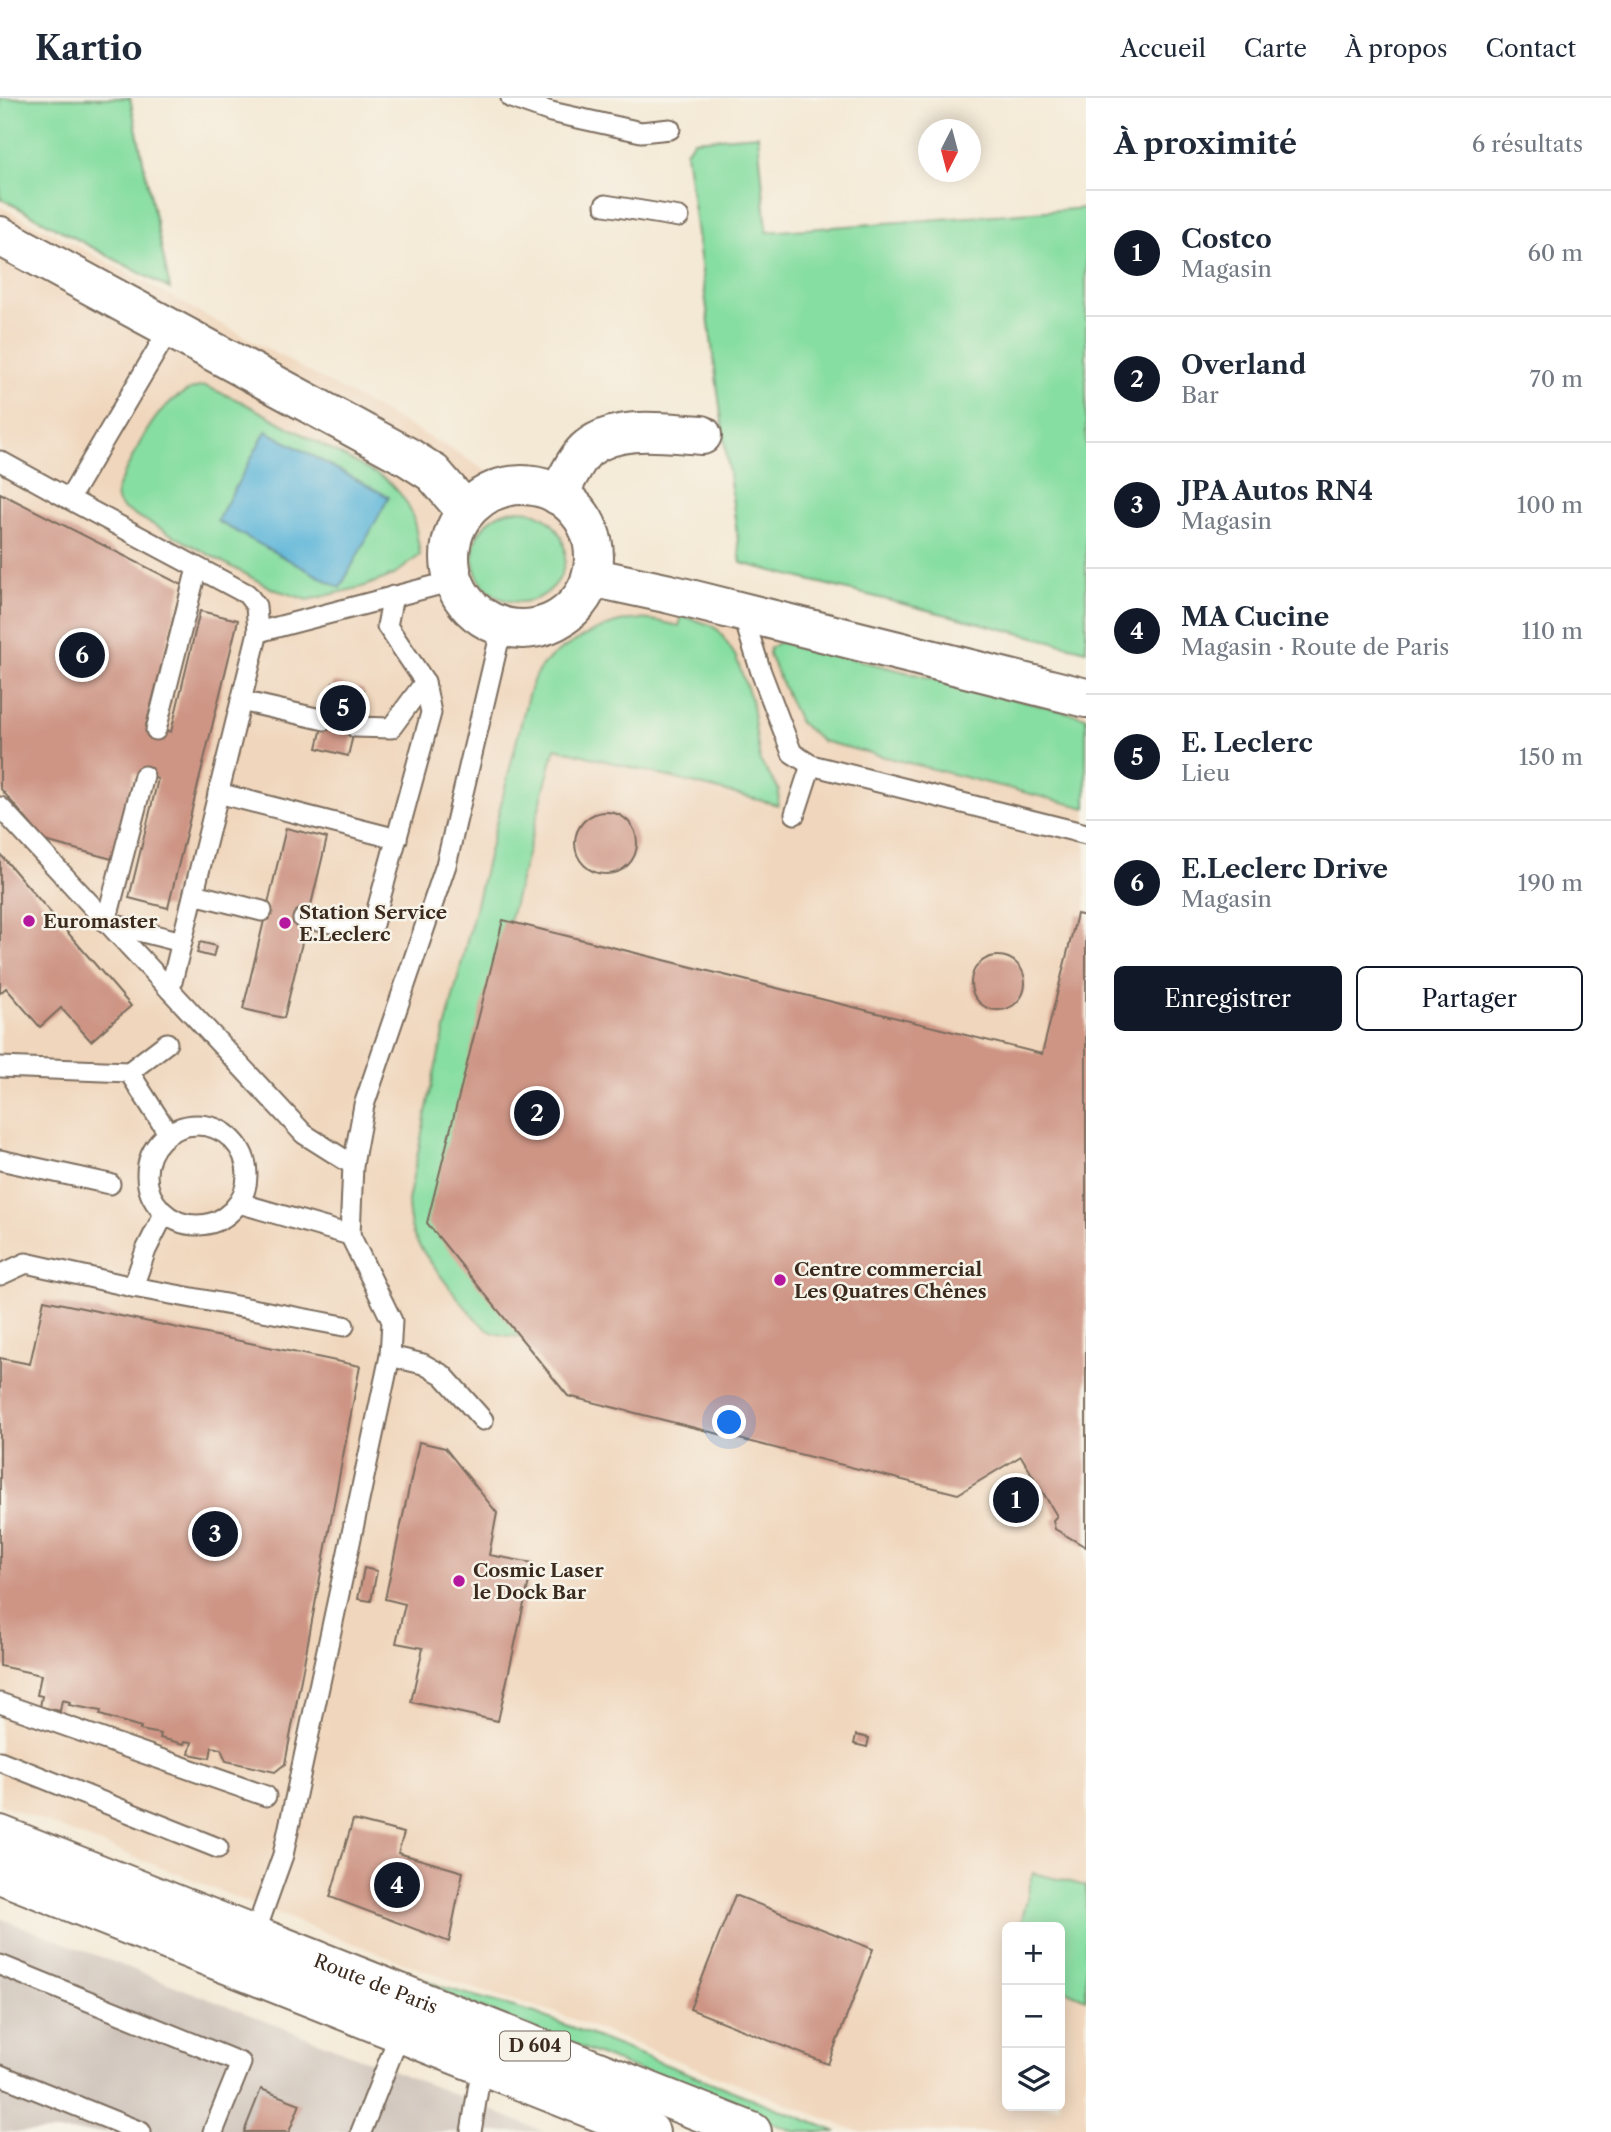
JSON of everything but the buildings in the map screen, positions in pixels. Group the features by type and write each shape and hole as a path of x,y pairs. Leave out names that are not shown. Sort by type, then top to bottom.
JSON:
{"street":[{"path":"0,236 408,457 433,473 466,511"},
{"path":"558,495 587,449 612,437 646,432 702,435"},
{"path":"509,486 534,486 558,495 571,504 582,517 589,532 593,548 591,577 584,594 572,609 557,620 539,627 502,627 481,617 464,601 453,581 449,556 453,532 466,511 485,495 509,486"},
{"path":"591,577 1086,698"},
{"name":"Route de Paris","path":"0,1835 752,2132"},
{"name":"Route de Paris","path":"0,1874 650,2132"}],"lane":[{"path":"511,98 551,112 615,127 641,132 670,129"},
{"path":"605,205 679,217"},
{"path":"69,499 170,328"},
{"path":"0,461 247,594 256,606 258,632 170,990"},
{"path":"156,730 197,568"},
{"path":"258,632 453,581"},
{"path":"303,919 372,929 431,713 425,682 387,626 393,596"},
{"path":"742,612 761,672 792,753 811,765 1086,834"},
{"path":"254,1936 280,1866 390,1356 391,1321 350,1235 353,1165 364,1105 446,866 502,627"},
{"path":"355,727 391,728 425,682"},
{"path":"241,701 325,720"},
{"path":"795,814 811,765"},
{"path":"106,922 144,776"},
{"path":"218,793 397,838"},
{"path":"0,807 304,1134 353,1165"},
{"path":"194,894 262,911"},
{"path":"106,922 182,942"},
{"path":"0,1067 129,1072 167,1043"},
{"path":"129,1072 168,1133"},
{"path":"201,1125 218,1129 233,1139 242,1153 247,1170 246,1188 239,1203 223,1217 204,1225 190,1225 176,1222 155,1204 146,1179 151,1153 168,1133 184,1126 201,1125"},
{"path":"0,1160 110,1184"},
{"path":"239,1203 350,1235"},
{"path":"133,1287 146,1250 164,1214"},
{"path":"0,1275 26,1263 133,1287 344,1326"},
{"path":"390,1356 422,1364 443,1375 482,1420"},
{"path":"0,1703 266,1796"},
{"path":"0,1762 218,1848"},
{"path":"0,1965 242,2063 214,2132"},
{"path":"361,2132 400,2033"},
{"path":"471,2132 482,2065"},
{"path":"2,2081 100,2124 141,2132"}],"shaded area":[{"path":"0,207 76,245 460,454 508,486 534,486 558,495 571,504 582,517 589,532 594,563 1086,698 1086,2132 859,2132 557,2013 469,1987 0,1804"},
{"path":"0,1918 443,2090 544,2132 0,2132"}],"green space":[{"path":"0,98 130,98 170,289 0,198"},
{"path":"758,135 767,232 1086,208 1086,650 741,563 686,152 694,140"},
{"path":"205,386 242,402 384,478 407,503 420,555 394,575 362,587 308,600 273,589 122,508 117,498 118,486 151,424 174,399"},
{"path":"519,510 537,513 552,523 562,538 565,556 562,574 552,589 537,599 519,602 501,599 486,589 476,574 473,556 476,538 486,523 501,513"},
{"path":"682,616 711,625 719,631 736,657 751,699 760,761 779,790 778,805 555,748 509,922 520,1337 499,1335 480,1323 425,1255 413,1234 408,1201 434,1074 527,699 535,676 544,664 579,639 607,626 631,620 649,620 679,626"},
{"path":"781,641 1086,717 1086,808 822,741 799,722 769,655 770,648"},
{"path":"1033,1873 1086,1886 1086,1999 1065,1990 1065,1922 1021,1922"},
{"path":"355,1952 442,1987 535,2013 837,2132 795,2132 354,1958"}],"water":[{"path":"266,431 389,497 340,588 217,521"}],"place":[{"name":"E.Leclerc Drive","path":"82,655"},
{"name":"E. Leclerc","path":"343,708"},
{"name":"Euromaster","path":"29,921"},
{"name":"Station Service E.Leclerc","path":"285,923"},
{"name":"Overland","path":"537,1113"},
{"name":"Centre commercial Les Quatres Chênes","path":"780,1280"},
{"name":"Costco","path":"1016,1500"},
{"name":"JPA Autos RN4","path":"215,1534"},
{"name":"Cosmic Laser le Dock Bar","path":"459,1581"},
{"name":"MA Cucine","path":"397,1885"}]}
